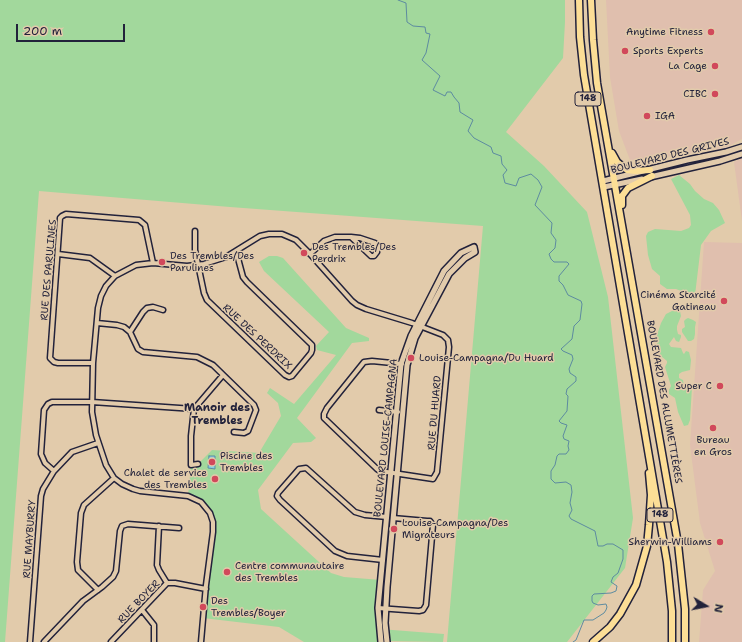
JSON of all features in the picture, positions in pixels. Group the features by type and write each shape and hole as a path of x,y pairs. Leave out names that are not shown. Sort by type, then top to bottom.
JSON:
{"highway":[{"name":"148","path":"579,0 582,59 670,581 672,642"},
{"name":"BOULEVARD DES ALLUMETTIÈRES","path":"591,0 594,60 678,544 685,609 685,642"},
{"path":"607,137 615,158 620,166 630,171 651,173"},
{"path":"624,232 622,201 624,193 632,185 651,173"},
{"path":"632,356 645,354"},
{"path":"593,642 610,627 630,599 647,546 651,494 649,465 638,388"},
{"path":"678,544 686,600 688,642"}],"street":[{"name":"BOULEVARD DES GRIVES","path":"651,173 687,160 742,147"},
{"name":"BOULEVARD DES GRIVES","path":"603,184 651,173 720,161 742,154"},
{"name":"RUE DES PARULINES","path":"93,363 58,363 54,362 50,358 60,220 64,215 142,221 145,225 153,263"},
{"path":"195,231 194,250 198,265"},
{"path":"202,642 213,526 212,517 204,505 193,497 183,494 133,489 122,484 114,478 106,465 98,443 93,421 93,363 98,308 101,296 106,286 115,276 136,265 153,263 180,266 198,265 220,260 260,236 268,234 286,235 296,240 310,254 356,305 418,326"},
{"path":"310,254 327,239 335,237 351,237 360,238 375,243 378,247 377,252 374,256 368,254 351,237"},
{"name":"BOULEVARD LOUISE-CAMPAGNA","path":"381,642 378,608 387,517 394,472 402,412 407,365 411,347 418,326 444,271 461,253 474,247 475,252 465,258 449,274 418,326 407,344 401,364 396,411 394,472 393,518 385,608 385,630 387,642"},
{"name":"RUE DES PERDRIX","path":"198,265 208,300 285,375 289,377 292,376 311,353 312,345 245,280 236,251"},
{"path":"58,254 90,258 115,276"},
{"path":"130,332 143,312 148,308 162,310"},
{"path":"97,323 124,327 130,332 136,346 140,351 146,353 197,357 211,363 254,405 256,410 248,431 244,433 234,432"},
{"name":"RUE DU HUARD","path":"394,472 430,479 435,477 438,472 449,343 445,337 418,326"},
{"path":"394,472 380,470 374,467 326,421 324,416 327,408 364,362 372,361 407,365"},
{"path":"198,464 191,465 191,436 194,409 223,375"},
{"path":"54,471 45,464 41,454 44,410 45,406 52,402 92,402 194,409"},
{"path":"379,410 402,412"},
{"name":"RUE MAYBURRY","path":"30,642 41,496 44,485 54,471 72,452 98,443"},
{"path":"378,608 419,611 425,608 433,528 432,523 427,520 365,515 355,512 306,468 299,469 278,493 277,496 280,500 335,551 347,556 389,561"},
{"path":"98,590 78,570 77,562 81,513 84,505 114,478"},
{"path":"44,642 83,601 109,581 115,574 120,531 122,526 128,524 179,528"},
{"path":"160,526 157,565 167,584"},
{"name":"RUE BOYER","path":"111,642 167,584 175,583 206,589"},
{"path":"142,610 154,625 154,642"}],"shaded area":[{"path":"606,0 742,0 742,139 727,147 673,156 630,160 619,131 610,77"},
{"path":"742,158 742,221 734,162"},
{"path":"704,242 742,243 742,642 699,642 703,590 715,571 700,523 690,445"}],"green space":[{"path":"0,0 565,0 563,58 506,132 544,166 587,212 608,297 633,518 625,568 567,642 447,642 483,226 39,191 5,642 0,642"},
{"path":"679,175 704,199 713,203 719,210 725,223 711,231 701,245 695,295 691,295 676,289 667,289 660,284 660,276 652,269 648,255 646,236 648,232 655,229 681,231 689,228 691,225 690,215 671,179"},
{"path":"269,256 283,258 346,328 369,338 369,341 352,343 297,418 316,438 311,442 293,443 258,490 261,509 331,573 344,577 381,580 380,629 444,634 443,642 304,642 279,627 203,618 213,522 204,505 188,496 191,465 198,464 212,450 259,453 281,416 278,403 267,393 270,388 294,404 336,355 317,350 316,346 329,332 264,271 259,262"},
{"path":"672,311 680,311 681,316 677,330 681,337 679,342 676,341 674,337 669,344 671,347 681,348 684,354 686,351 689,352 691,360 690,370 679,374 679,378 683,380 684,386 692,387 690,420 688,425 684,426 678,412 675,398 669,394 671,386 665,367 667,361 661,356 657,344 657,335 661,323 666,314"},
{"path":"688,318 696,322 694,339 691,341 688,341 682,332 682,329 685,327 684,321"}],"water":[{"name":"Piscine des Trembles","path":"209,456 215,456 215,469 208,468"}],"waterway":[{"path":"398,0 406,3 407,22 413,26 425,27 426,33 430,34 426,53 422,60 440,76 433,90 445,96 447,92 451,92 459,103 460,112 473,120 468,131 474,138 491,147 493,153 501,156 502,164 507,170 503,175 505,183 516,186 519,178 531,174 538,180 542,187 535,205 552,223 551,233 556,240 555,248 549,254 554,262 567,262 569,264 559,276 559,281 563,285 568,295 581,301 582,304 580,320 574,326 572,339 561,349 572,355 573,359 569,369 570,373 576,377 576,381 567,389 567,411 559,421 567,425 563,436 564,439 569,441 569,450 566,454 559,454 557,456 555,465 551,471 551,479 555,483 566,482 571,485 572,492 570,503 572,510 569,516 571,519 595,531 598,546 613,544 623,550 623,559 618,573 613,577 611,582 617,586 616,591 611,593 594,594 592,596 593,603 598,605 606,604 606,610 593,620 584,620 576,640 573,642"}],"place":[{"name":"Anytime Fitness","path":"711,32"},
{"name":"Sports Experts","path":"625,51"},
{"name":"La Cage","path":"715,66"},
{"name":"CIBC","path":"715,94"},
{"name":"IGA","path":"647,116"},
{"name":"Des Trembles/Des Perdrix","path":"304,253"},
{"name":"Des Trembles/Des Parulines","path":"162,262"},
{"name":"Cinéma Starcité Gatineau","path":"724,301"},
{"name":"Louise-Campagna/Du Huard","path":"411,358"},
{"name":"Super C","path":"720,386"},
{"name":"Bureau en Gros","path":"713,428"},
{"name":"Piscine des Trembles","path":"212,462"},
{"name":"Chalet de service des Trembles","path":"215,479"},
{"name":"Louise-Campagna/Des Migrateurs","path":"394,529"},
{"name":"Sherwin-Williams","path":"720,542"},
{"name":"Centre communautaire des Trembles","path":"227,572"},
{"name":"Des Trembles/Boyer","path":"203,607"}],"district":[{"name":"Manoir des Trembles","path":"217,414"}]}
